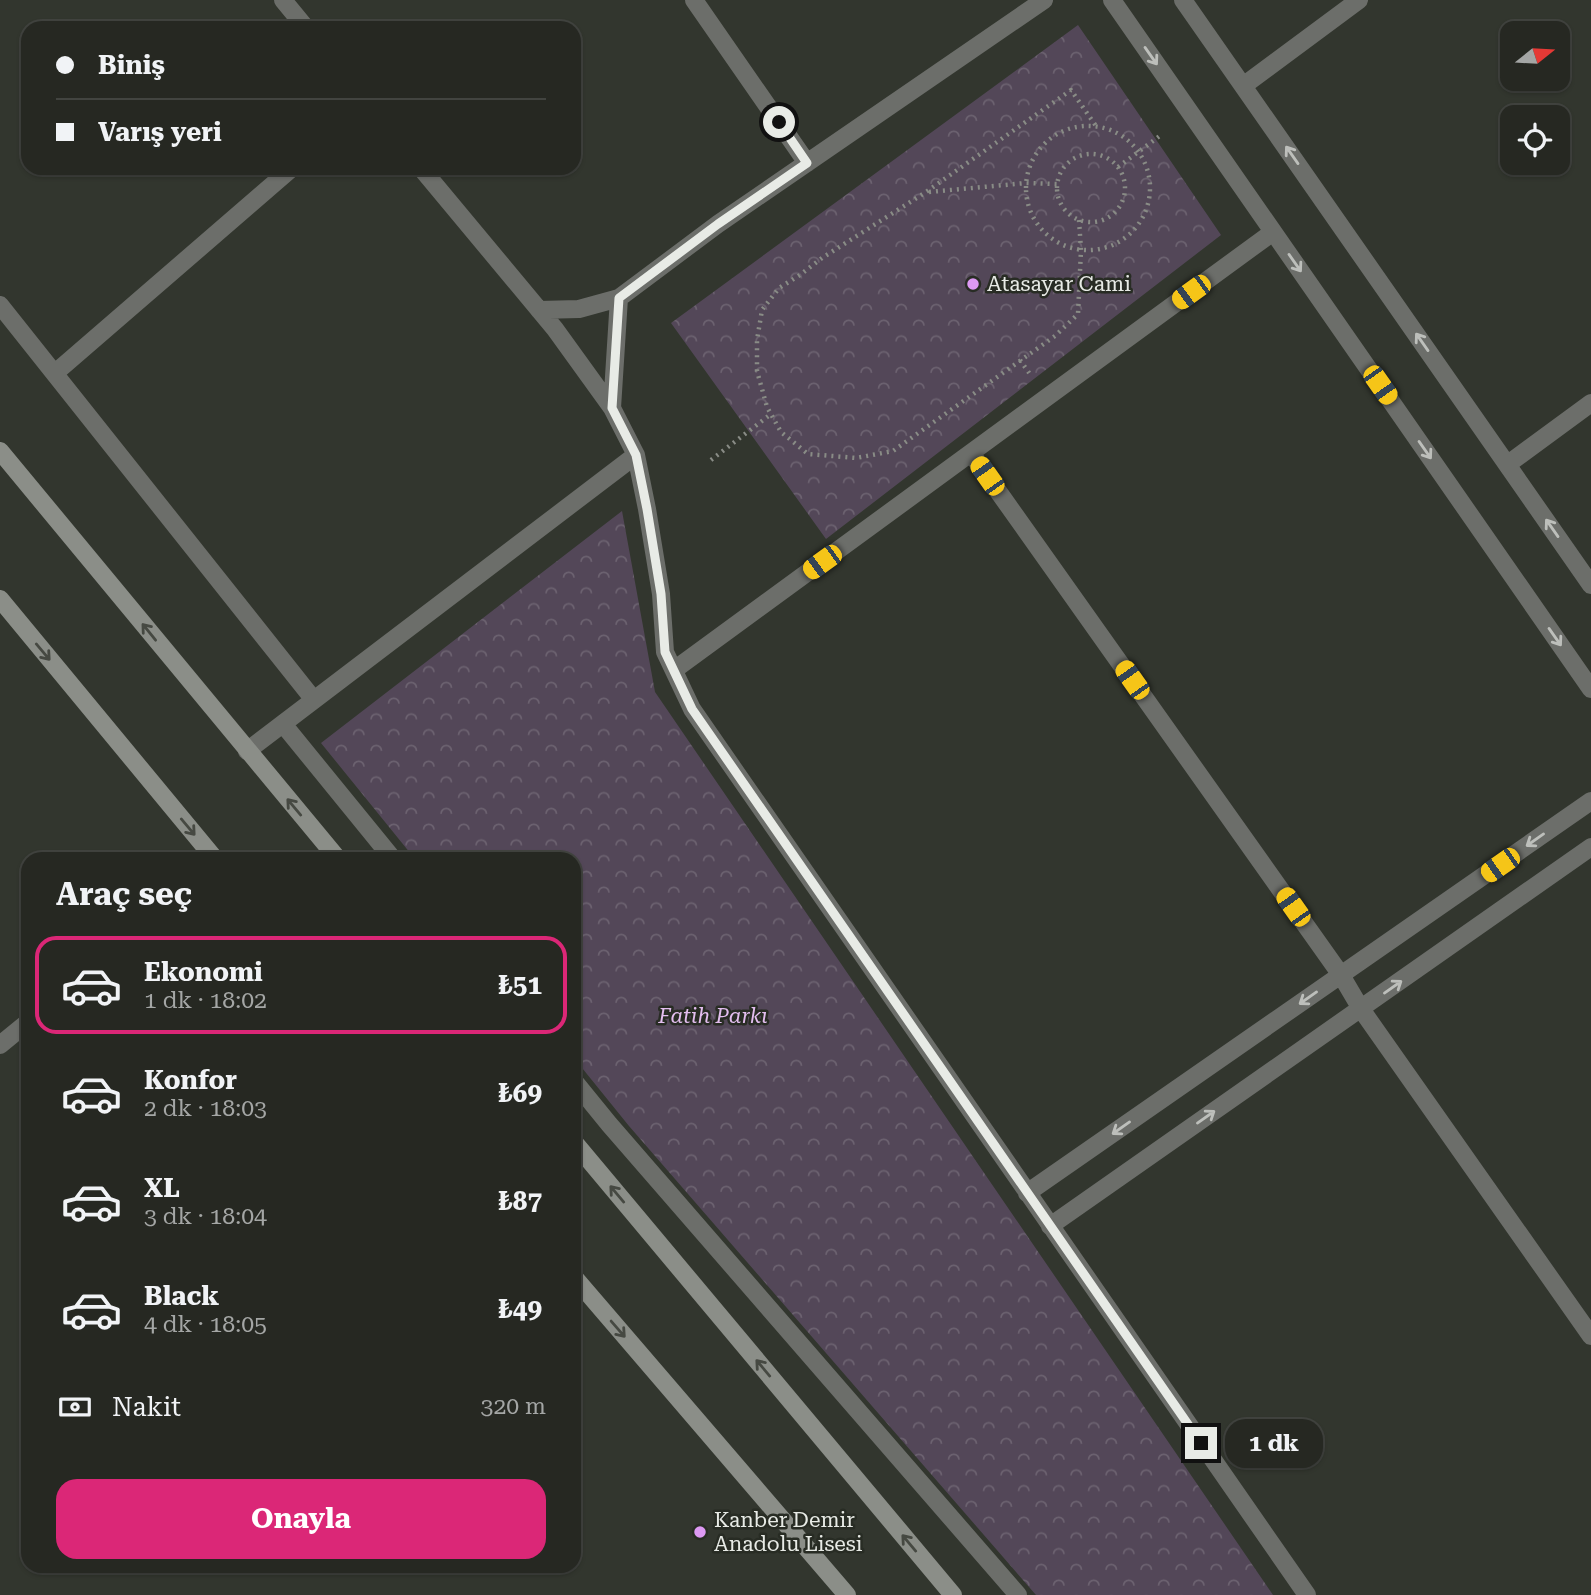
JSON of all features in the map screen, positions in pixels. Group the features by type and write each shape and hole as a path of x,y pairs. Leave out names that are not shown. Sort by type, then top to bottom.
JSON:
{"main road":[{"path":"0,451 332,852"},
{"path":"0,599 209,852"},
{"path":"581,1150 953,1595"},
{"path":"581,1285 847,1595"}],"street":[{"path":"283,0 300,21"},
{"path":"694,0 807,163"},
{"path":"540,310 579,309 619,298 718,224 1044,0"},
{"path":"1112,0 1591,689"},
{"path":"1183,0 1591,585"},
{"path":"1243,86 1359,0"},
{"path":"55,373 284,175"},
{"path":"427,175 555,329 612,408 636,455 661,594 665,652 692,709 1307,1595"},
{"path":"674,670 1273,232"},
{"path":"612,408 619,298"},
{"path":"0,304 314,700"},
{"path":"1508,464 1591,403"},
{"path":"971,453 1341,975 1361,1009 1591,1336"},
{"path":"247,751 636,455"},
{"path":"283,724 387,852"},
{"path":"1027,1193 1591,802"},
{"path":"1050,1226 1591,847"},
{"path":"0,1045 21,1028"},
{"path":"581,1090 1017,1595"}],"path":[{"path":"1079,220 1081,250 1078,314 1055,336 893,451 856,458 808,454 781,432 767,407 757,371 757,340 762,310 779,288 926,192 1071,90 1096,126"},
{"path":"1096,126 1115,132 1138,152 1150,180 1149,201 1141,221 1128,236 1110,247 1081,250 1069,248 1050,238 1036,223 1027,204 1026,183 1030,163 1041,146 1057,134 1076,127 1096,126"},
{"path":"1118,167 1161,135"},
{"path":"1087,154 1109,159 1118,167 1125,188 1118,209 1111,216 1101,221 1079,220 1062,206 1057,184 1067,164 1087,154"},
{"path":"926,192 1026,183 1057,184"},
{"path":"711,460 771,414"}],"green space":[{"path":"1078,25 1221,235 826,539 671,323"},
{"name":"Fatih Parkı","path":"622,511 655,692 1273,1595 1036,1595 629,1126 581,1067 581,852 409,852 321,743"}],"place":[{"name":"Atasayar Cami","path":"973,284"},
{"name":"Kanber Demir Anadolu Lisesi","path":"700,1532"}],"route":[{"path":"779,122 807,163 718,224 619,298 612,408 636,455 661,594 665,652 692,709 1201,1443"}]}
